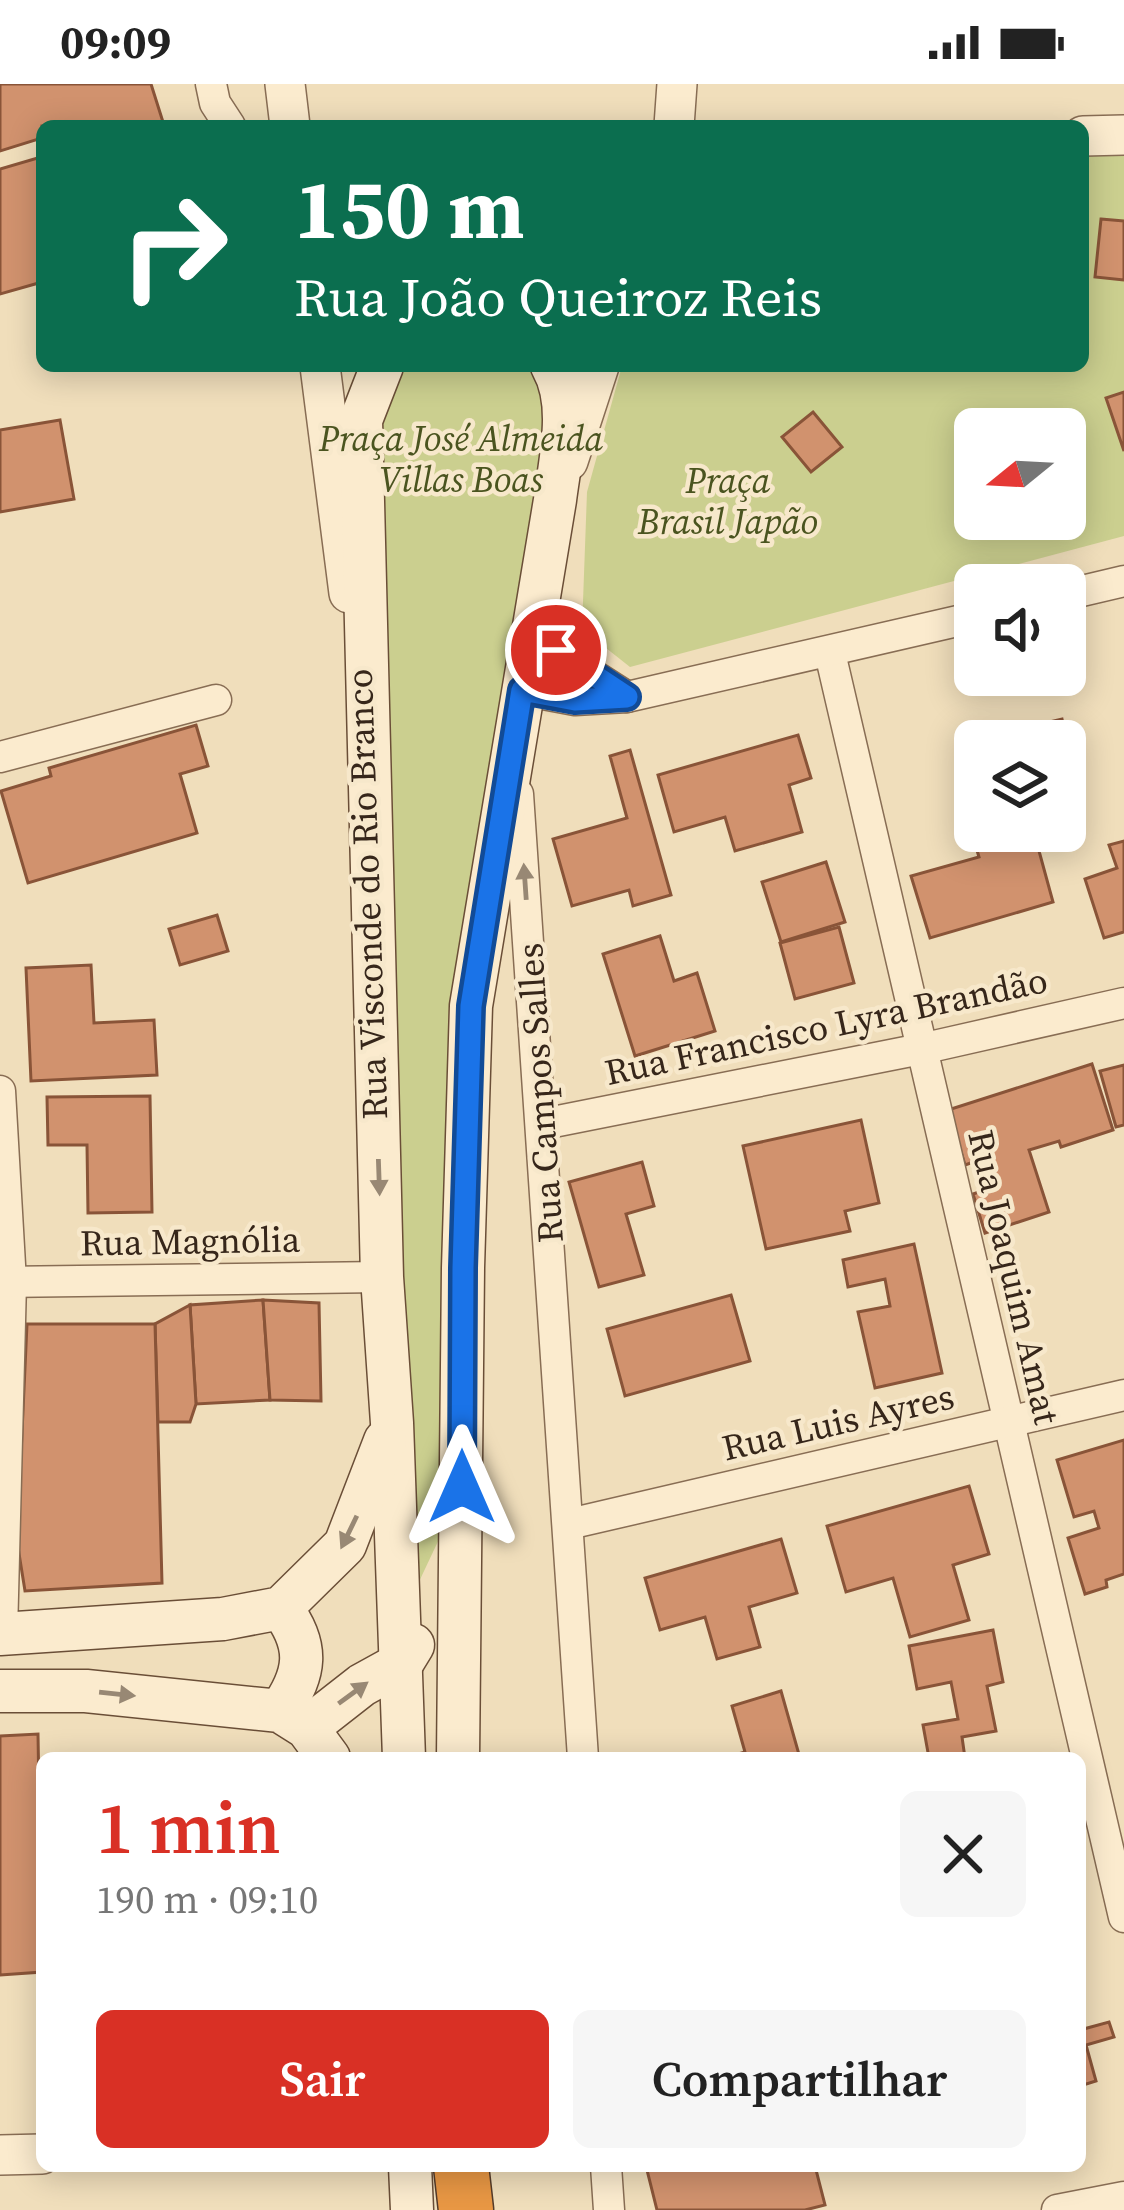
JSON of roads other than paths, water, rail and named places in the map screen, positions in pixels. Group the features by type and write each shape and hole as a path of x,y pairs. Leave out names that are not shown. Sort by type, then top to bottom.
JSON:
{"highway":[{"path":"459,2172 466,2210"}],"main road":[{"path":"366,724 361,420 380,372"},
{"path":"555,500 563,425 556,372"},
{"name":"Rua Campos Salles","path":"518,711 555,500"},
{"path":"458,1752 471,1006 518,711"},
{"name":"Rua Visconde do Rio Branco","path":"366,724 382,1277 404,1752"},
{"path":"1,1634 223,1619 281,1608 345,1545 392,1424"},
{"path":"305,1732 362,1685 402,1663 436,1604 462,1531"},
{"path":"281,1608 296,1629 305,1732"},
{"path":"0,1691 86,1691 305,1732"},
{"path":"410,2172 412,2210"},
{"path":"456,2210 458,2172"}],"street":[{"path":"211,84 214,103 226,120"},
{"path":"285,84 289,120"},
{"path":"674,120 677,84"},
{"path":"1089,136 1124,135"},
{"name":"Rua Visconde do Rio Branco","path":"321,372 366,724"},
{"name":"Rua Campos Salles","path":"555,500 597,372"},
{"path":"1086,590 1124,580"},
{"path":"518,711 575,700 627,697 954,622"},
{"path":"532,636 627,697"},
{"name":"Rua Joaquim Amat","path":"830,653 1124,1917"},
{"path":"0,757 216,700"},
{"name":"Rua Campos Salles","path":"518,711 583,1752"},
{"name":"Rua Francisco Lyra Brandão","path":"543,1124 1124,1004"},
{"path":"0,1091 6,1282 1,1634"},
{"name":"Rua Magnólia","path":"6,1282 382,1277"},
{"name":"Rua Luis Ayres","path":"569,1524 1124,1395"},
{"path":"0,2155 36,2154"},
{"path":"606,2172 609,2210"},
{"path":"1057,2210 1124,2197"}],"park label":[{"name":"Praça José Almeida Villas Boas","path":"461,458"},
{"name":"Praça Brasil Japão","path":"728,500"}]}
